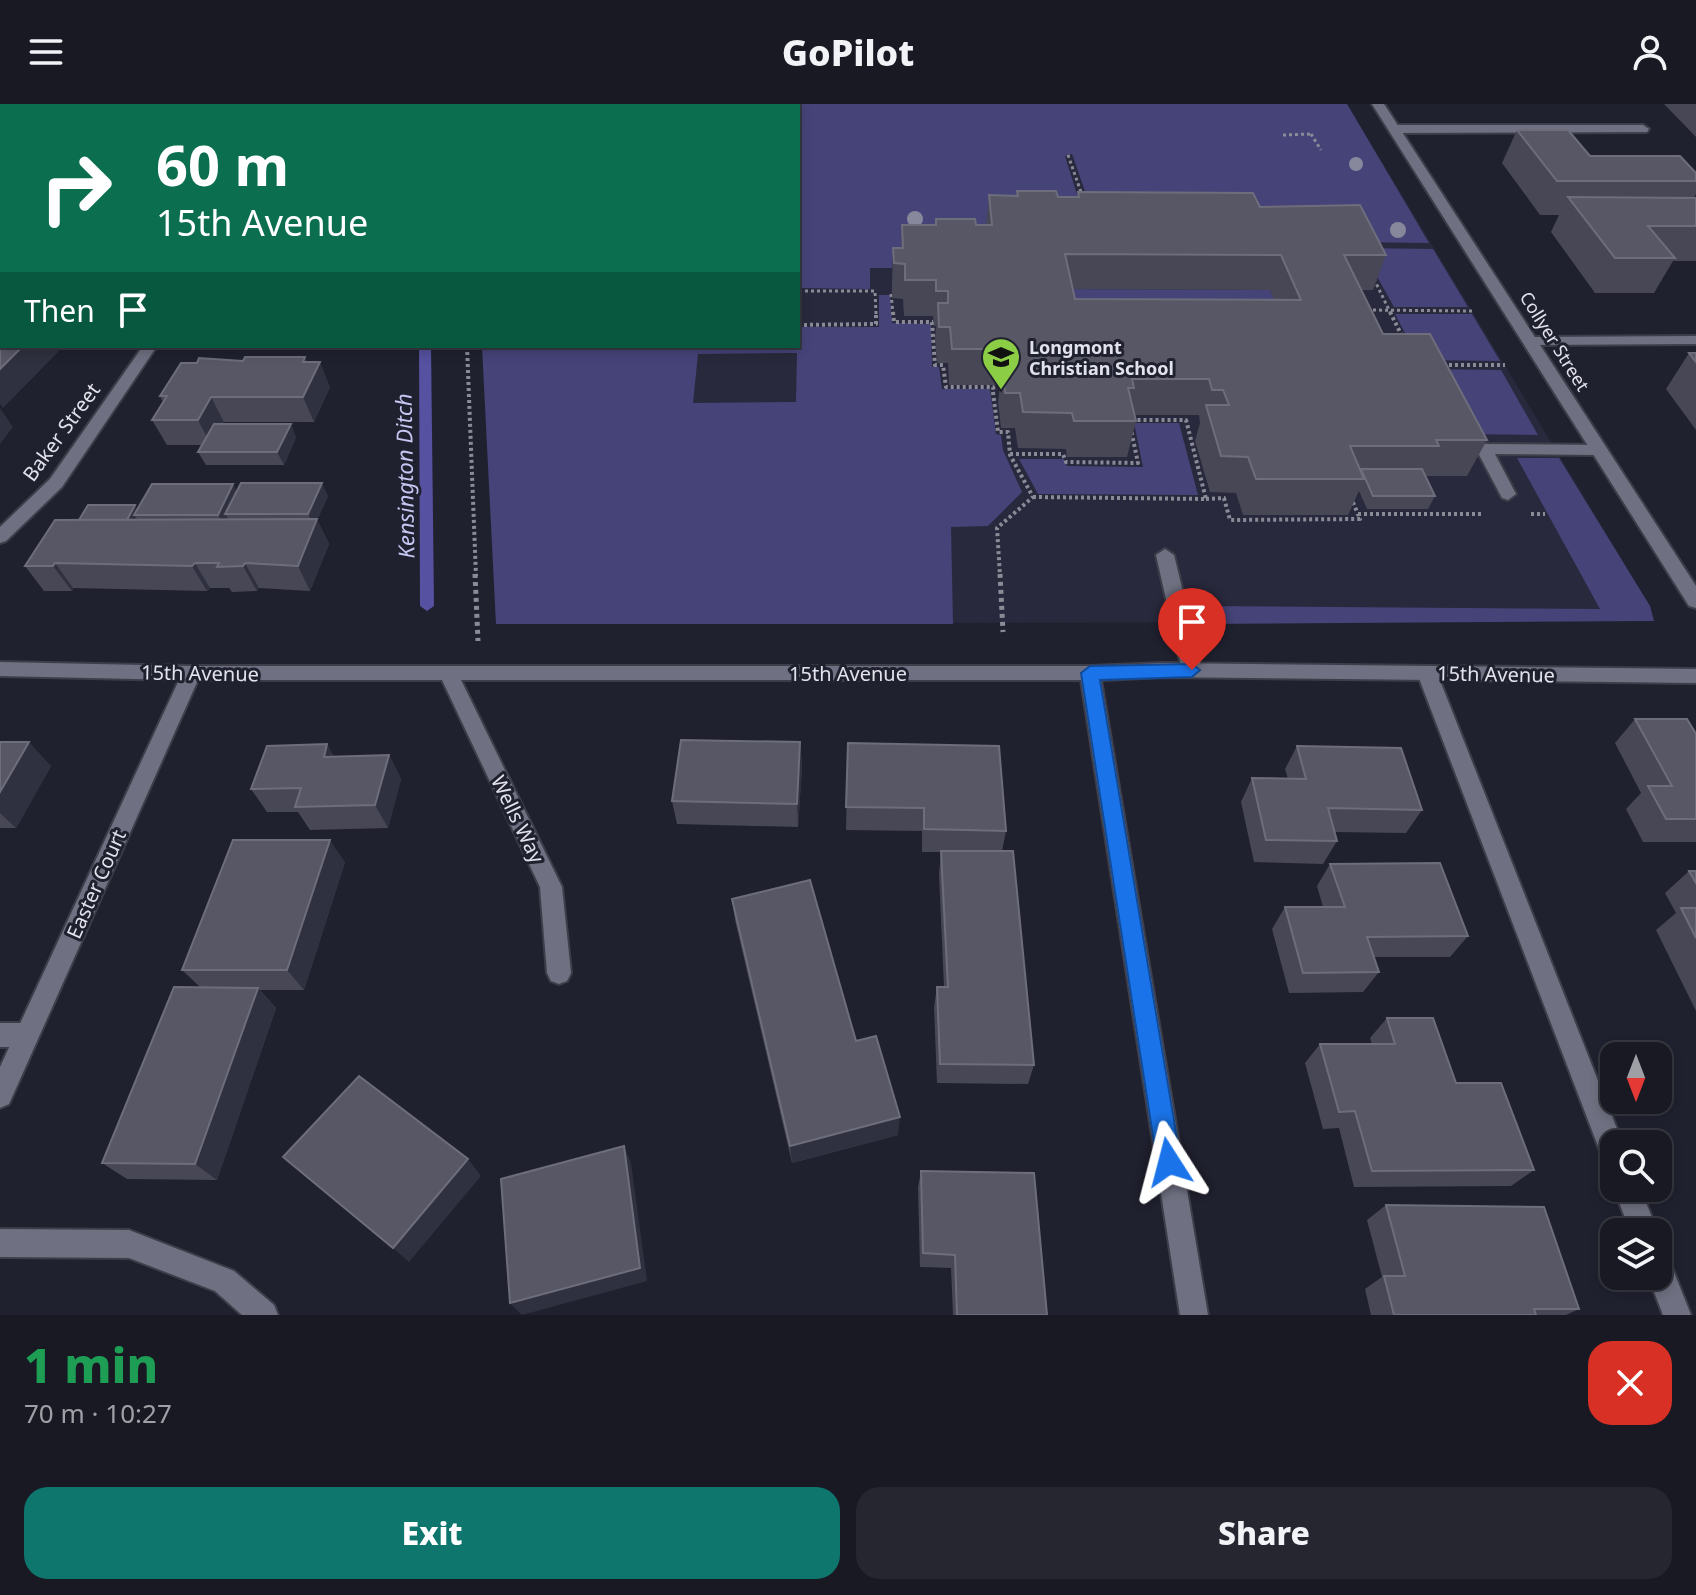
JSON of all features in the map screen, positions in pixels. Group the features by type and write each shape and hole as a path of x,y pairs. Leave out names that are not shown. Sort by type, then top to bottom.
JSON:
{"street":[{"name":"Collyer Street","path":"1378,104 1696,601"},
{"path":"1394,129 1643,129"},
{"path":"1532,341 1696,340"},
{"name":"Baker Street","path":"0,537 56,483 149,348"},
{"path":"1508,494 1484,449 1600,450"},
{"path":"1165,555 1192,670"},
{"name":"15th Avenue","path":"0,669 192,673 1090,673 1192,670 1696,676"},
{"name":"Easter Court","path":"0,1095 192,673"},
{"name":"Wells Way","path":"448,673 551,887 559,973"},
{"path":"1090,673 1194,1315"},
{"path":"1427,673 1605,1130"},
{"path":"0,1035 27,1035"},
{"path":"0,1243 129,1244 224,1281 264,1315"},
{"path":"1667,1290 1677,1315"}],"path":[{"path":"1283,135 1310,133 1321,150"},
{"path":"1068,155 1085,205"},
{"path":"1369,269 1404,338"},
{"path":"800,291 875,291 876,324 800,325"},
{"path":"891,294 894,322 933,322 935,365 943,365 946,387 993,387 998,432 1008,432 1010,454 1033,497"},
{"path":"1365,310 1474,311"},
{"path":"467,348 478,673"},
{"path":"1432,365 1507,365"},
{"path":"993,392 1008,392"},
{"path":"1010,454 1063,454 1066,462 1138,463 1129,420 1186,420 1206,499"},
{"path":"1003,632 997,528 1033,497 1224,498 1230,520 1360,519 1352,500"},
{"path":"1358,514 1483,514"},
{"path":"1529,514 1545,514"}],"shaded area":[{"name":"Longmont Christian School","path":"800,104 1347,104 1650,606 1654,621 496,624 482,348 800,348"},
{"path":"800,104 1347,104 1429,243 1351,242 1095,220 1072,154 1065,156 1085,220 893,254 892,268 870,268 870,289 800,288"},
{"path":"1361,248 1433,249 1468,307 1394,307"},
{"path":"1060,289 1270,290 1289,336 1069,335"},
{"path":"879,295 890,295 892,323 931,324 932,367 939,367 942,389 990,389 996,434 1001,435 1003,450 1022,492 988,526 951,527 953,624 496,624 482,348 800,348 800,327 879,327","holes":["797,353 796,402 693,403 698,354"]},
{"path":"1395,314 1472,314 1500,361 1419,360"},
{"path":"1422,369 1501,370 1538,435 1455,434"},
{"path":"1134,423 1179,423 1198,495 1038,494 1019,459 1064,459 1067,466 1143,467"},
{"path":"1517,458 1559,458 1650,606 1654,621 1201,624 1197,606 1600,609"}],"building":[{"path":"1517,130 1568,130 1590,156 1680,156 1696,173 1696,181 1557,181"},
{"path":"1017,191 1056,191 1058,197 1079,197 1078,192 1253,193 1260,207 1360,205 1386,255 1344,255 1383,334 1430,334 1487,440 1436,440 1439,446 1350,446 1364,479 1256,479 1248,457 1221,456 1206,405 1229,405 1223,390 1212,390 1209,379 1132,379 1134,388 1128,388 1136,421 1074,421 1072,413 1023,412 1020,393 1005,393 1002,366 1014,366 1012,355 999,349 952,349 950,327 939,327 938,303 948,303 948,291 936,291 936,280 905,280 905,264 894,263 893,248 903,248 902,225 936,225 936,219 975,219 976,225 992,225 989,195 1018,196","holes":["1065,254 1281,255 1301,300 1075,299"]},
{"path":"1568,197 1696,198 1696,226 1648,226 1675,258 1615,258"},
{"path":"0,348 21,348 0,369"},
{"path":"245,357 305,357 303,362 320,362 303,397 211,397 198,420 152,420 167,396 160,396 181,363 197,363 199,358 243,361"},
{"path":"214,424 291,424 277,452 198,452"},
{"path":"1361,469 1422,469 1435,496 1373,496"},
{"path":"241,483 322,483 308,514 225,514"},
{"path":"152,484 233,484 218,515 134,515"},
{"path":"88,505 135,505 127,520 79,520"},
{"path":"317,519 298,566 55,563 53,566 25,566 55,520"},
{"path":"1635,719 1687,719 1696,734 1696,819 1666,819 1648,786 1672,786"},
{"path":"681,740 800,742 797,804 672,801"},
{"path":"0,742 29,742 0,792"},
{"path":"848,743 999,746 1006,831 924,829 924,808 846,807"},
{"path":"327,744 324,757 389,755 375,805 295,807 301,788 251,789 267,746"},
{"path":"1297,746 1401,748 1422,810 1328,808 1337,841 1266,840 1252,778 1306,779"},
{"path":"233,840 330,840 287,970 182,970"},
{"path":"941,851 1013,851 1034,1065 940,1064 937,987 948,987"},
{"path":"1440,863 1468,936 1367,937 1379,972 1303,973 1285,907 1345,907 1330,864"},
{"path":"1689,871 1696,871 1696,883"},
{"path":"810,880 856,1041 876,1036 900,1117 790,1146 732,899"},
{"path":"1681,908 1696,908 1696,938"},
{"path":"174,987 258,988 195,1164 102,1163"},
{"path":"1387,1018 1433,1018 1456,1083 1501,1083 1534,1170 1372,1171 1355,1111 1339,1112 1320,1044 1395,1044"},
{"path":"359,1076 468,1159 393,1248 283,1157"},
{"path":"624,1146 640,1268 510,1303 501,1179"},
{"path":"921,1171 1034,1173 1047,1315 957,1315 955,1255 923,1253"},
{"path":"1386,1205 1544,1207 1579,1309 1534,1309 1536,1315 1394,1315 1384,1276 1405,1276"}],"waterway":[{"name":"Kensington Ditch","path":"425,348 427,606"}],"place":[{"name":"Longmont Christian School","path":"1001,391"}],"route":[{"path":"1169,1162 1090,673 1192,670"}]}
